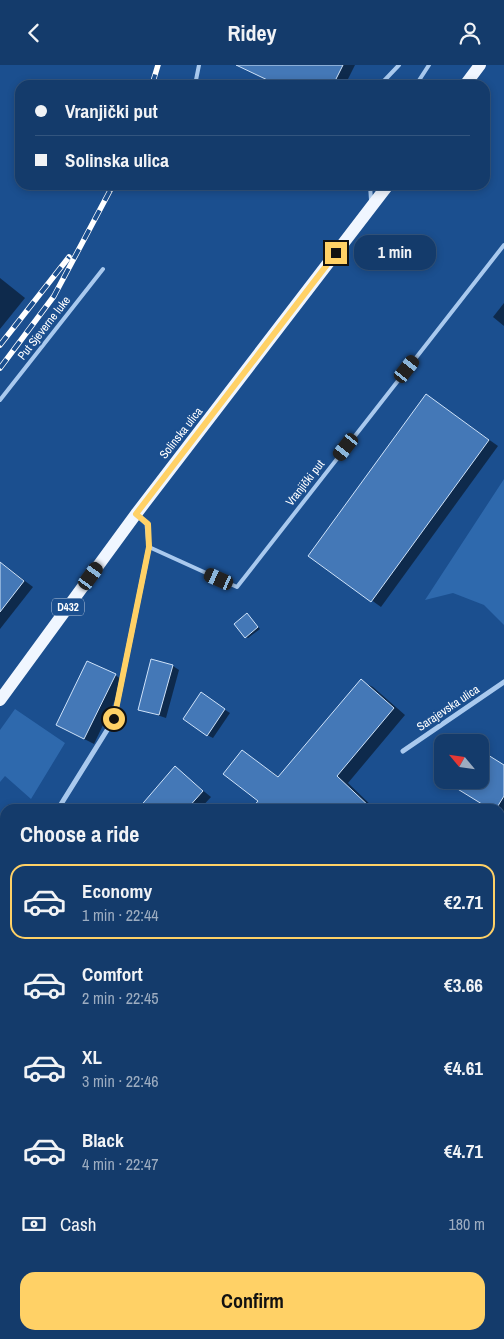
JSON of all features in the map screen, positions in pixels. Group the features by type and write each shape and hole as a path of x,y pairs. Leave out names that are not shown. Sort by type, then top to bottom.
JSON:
{"main road":[{"path":"469,80 480,65"},
{"name":"Solinska ulica","path":"0,700 136,514 384,190"}],"street":[{"path":"61,804 114,719 149,547 148,524 136,514"},
{"name":"Sarajevska ulica","path":"402,751 504,682"}],"lane":[{"path":"196,80 199,65"},
{"path":"385,80 399,65"},
{"path":"419,80 429,65"},
{"path":"370,190 371,207"},
{"name":"Vranjički put","path":"149,547 236,587 504,245"},
{"name":"Put Sjeverne luke","path":"0,400 103,269"}],"shaded area":[{"path":"504,479 504,625 484,605 453,593 425,600"},
{"path":"15,709 65,743 31,799 5,776 0,782 0,730"}],"building":[{"path":"236,65 343,65 336,80 268,80"},
{"path":"426,394 489,440 371,602 308,556"},
{"path":"0,562 24,581 0,612"},
{"path":"247,613 258,627 245,638 234,624"},
{"path":"151,659 173,665 159,715 138,710"},
{"path":"87,661 116,674 84,739 56,725"},
{"path":"361,679 394,708 337,776 367,804 255,804 258,801 223,774 242,750 278,777"},
{"path":"201,692 225,709 207,736 183,719"},
{"path":"489,756 504,765 504,796 499,804 482,804 458,789 489,789"},
{"path":"175,766 203,791 191,804 142,804"}],"railway":[{"path":"154,80 158,65"},
{"path":"0,368 54,296 110,190"},
{"path":"0,345 69,257"}],"route":[{"path":"114,719 149,547 148,524 136,514 336,253"}]}
